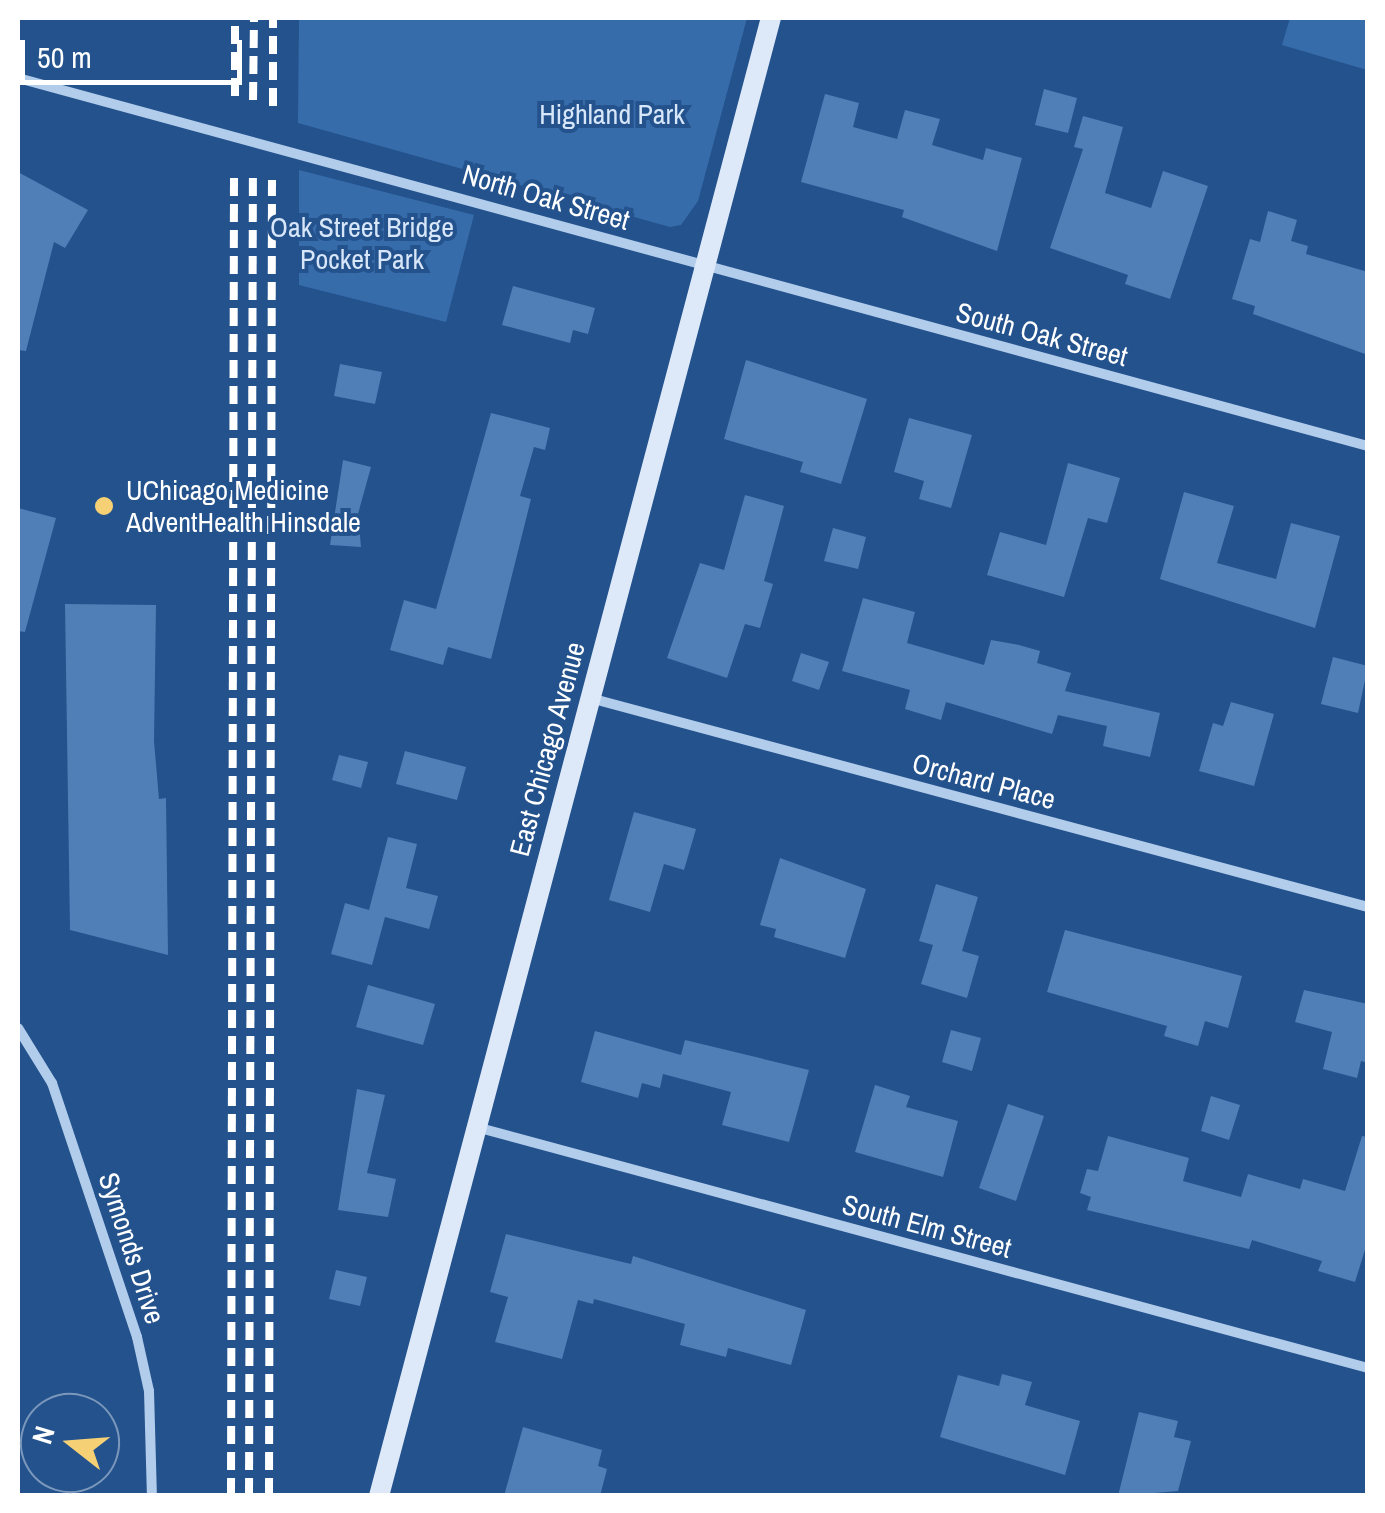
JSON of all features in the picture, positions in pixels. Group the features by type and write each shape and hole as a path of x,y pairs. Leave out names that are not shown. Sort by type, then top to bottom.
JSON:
{"main road":[{"name":"East Chicago Avenue","path":"379,1496 771,18"}],"street":[{"name":"North Oak Street","path":"18,78 375,172 705,266"},
{"name":"South Oak Street","path":"705,266 1368,446"},
{"name":"Orchard Place","path":"589,698 1368,907"},
{"name":"Symonds Drive","path":"18,1028 58,1096 137,1337 149,1391 152,1496"},
{"name":"South Elm Street","path":"475,1127 1368,1368"}],"green space":[{"name":"Highland Park","path":"299,18 747,18 698,201 681,225 670,227 298,123"},
{"path":"1290,18 1367,18 1367,70 1282,45"},
{"name":"Oak Street Bridge Pocket Park","path":"299,170 474,215 446,322 299,285"}],"building":[{"path":"1044,89 1077,98 1068,133 1035,125"},
{"path":"825,94 859,103 853,127 897,139 905,110 940,119 932,145 983,160 986,148 1022,158 997,251 902,217 904,210 801,182"},
{"path":"1083,116 1123,127 1105,193 1151,208 1163,171 1208,186 1170,299 1125,284 1128,275 1050,248 1083,149 1074,147"},
{"path":"18,172 88,210 65,248 54,242 26,351 18,350"},
{"path":"1268,211 1297,220 1291,241 1308,246 1306,254 1368,272 1368,355 1253,314 1255,306 1232,299 1250,239 1260,242"},
{"path":"513,286 595,308 588,334 573,330 570,343 502,325"},
{"path":"746,360 867,399 841,484 800,472 803,462 724,439"},
{"path":"340,364 382,372 375,404 334,396"},
{"path":"491,413 550,428 545,450 534,447 520,496 531,499 491,659 448,647 443,665 390,650 404,600 436,609"},
{"path":"909,418 972,435 951,508 919,499 924,481 894,472"},
{"path":"343,460 371,467 358,514 361,547 330,545"},
{"path":"1068,463 1120,478 1107,523 1088,518 1064,597 987,575 1000,532 1046,545"},
{"path":"1184,492 1234,506 1217,563 1276,579 1291,523 1340,536 1315,628 1160,579"},
{"path":"745,495 784,506 764,581 773,584 760,628 745,624 727,678 667,658 700,563 724,570"},
{"path":"18,508 56,518 25,632 18,631"},
{"path":"833,528 866,537 858,569 824,561"},
{"path":"863,598 915,612 907,643 984,665 991,640 1019,645 1040,651 1037,663 1071,673 1065,691 1160,713 1150,757 1103,746 1107,726 1058,715 1052,734 946,702 941,720 905,709 910,690 842,671"},
{"path":"65,604 156,605 154,741 159,799 166,798 168,955 70,930"},
{"path":"801,653 829,662 819,690 792,681"},
{"path":"1333,657 1368,666 1358,713 1321,704"},
{"path":"1231,702 1274,714 1254,786 1199,771 1213,723 1223,726"},
{"path":"405,751 466,767 457,800 396,784"},
{"path":"339,755 368,762 361,788 332,780"},
{"path":"634,812 696,829 684,870 664,864 650,912 609,900"},
{"path":"388,837 417,844 406,888 438,896 429,929 385,917 372,965 331,954 345,903 369,910"},
{"path":"780,858 866,889 845,958 774,937 776,929 760,925"},
{"path":"936,884 978,897 962,951 979,956 967,998 921,984 933,945 919,941"},
{"path":"1065,930 1242,976 1228,1028 1205,1021 1198,1046 1164,1036 1167,1026 1047,992"},
{"path":"368,985 435,1004 423,1045 356,1027"},
{"path":"1304,990 1368,1004 1368,1063 1361,1061 1357,1078 1323,1069 1332,1032 1295,1022"},
{"path":"951,1030 981,1038 972,1071 942,1062"},
{"path":"595,1031 681,1055 685,1040 809,1070 789,1142 722,1125 731,1092 663,1074 660,1088 642,1083 638,1098 581,1082"},
{"path":"875,1085 910,1096 906,1107 958,1121 943,1177 855,1152"},
{"path":"357,1089 385,1095 367,1173 396,1179 388,1217 338,1210"},
{"path":"1211,1096 1240,1105 1229,1140 1201,1131"},
{"path":"1008,1104 1044,1116 1016,1201 979,1188"},
{"path":"1108,1136 1189,1158 1183,1181 1241,1197 1248,1174 1300,1189 1303,1179 1345,1191 1362,1136 1368,1137 1368,1240 1355,1282 1318,1271 1322,1261 1252,1240 1249,1249 1087,1210 1091,1197 1080,1193 1087,1169 1098,1171"},
{"path":"506,1234 631,1264 633,1256 806,1310 791,1365 728,1348 726,1357 680,1345 685,1324 594,1299 593,1304 578,1300 562,1359 495,1342 508,1297 490,1292"},
{"path":"336,1270 367,1277 360,1306 329,1299"},
{"path":"1002,1374 1032,1382 1025,1405 1080,1421 1065,1475 940,1437 958,1375 999,1386"},
{"path":"1139,1412 1178,1421 1174,1437 1191,1441 1178,1491 1118,1496"},
{"path":"523,1427 602,1450 598,1466 607,1469 600,1496 504,1496"}],"railway":[{"path":"235,18 235,96"},
{"path":"253,100 254,18"},
{"path":"273,18 273,106"},
{"path":"231,1496 234,170"},
{"path":"249,1496 253,170"},
{"path":"269,1496 272,180"}],"place":[{"name":"UChicago Medicine AdventHealth Hinsdale","path":"104,506"}]}
